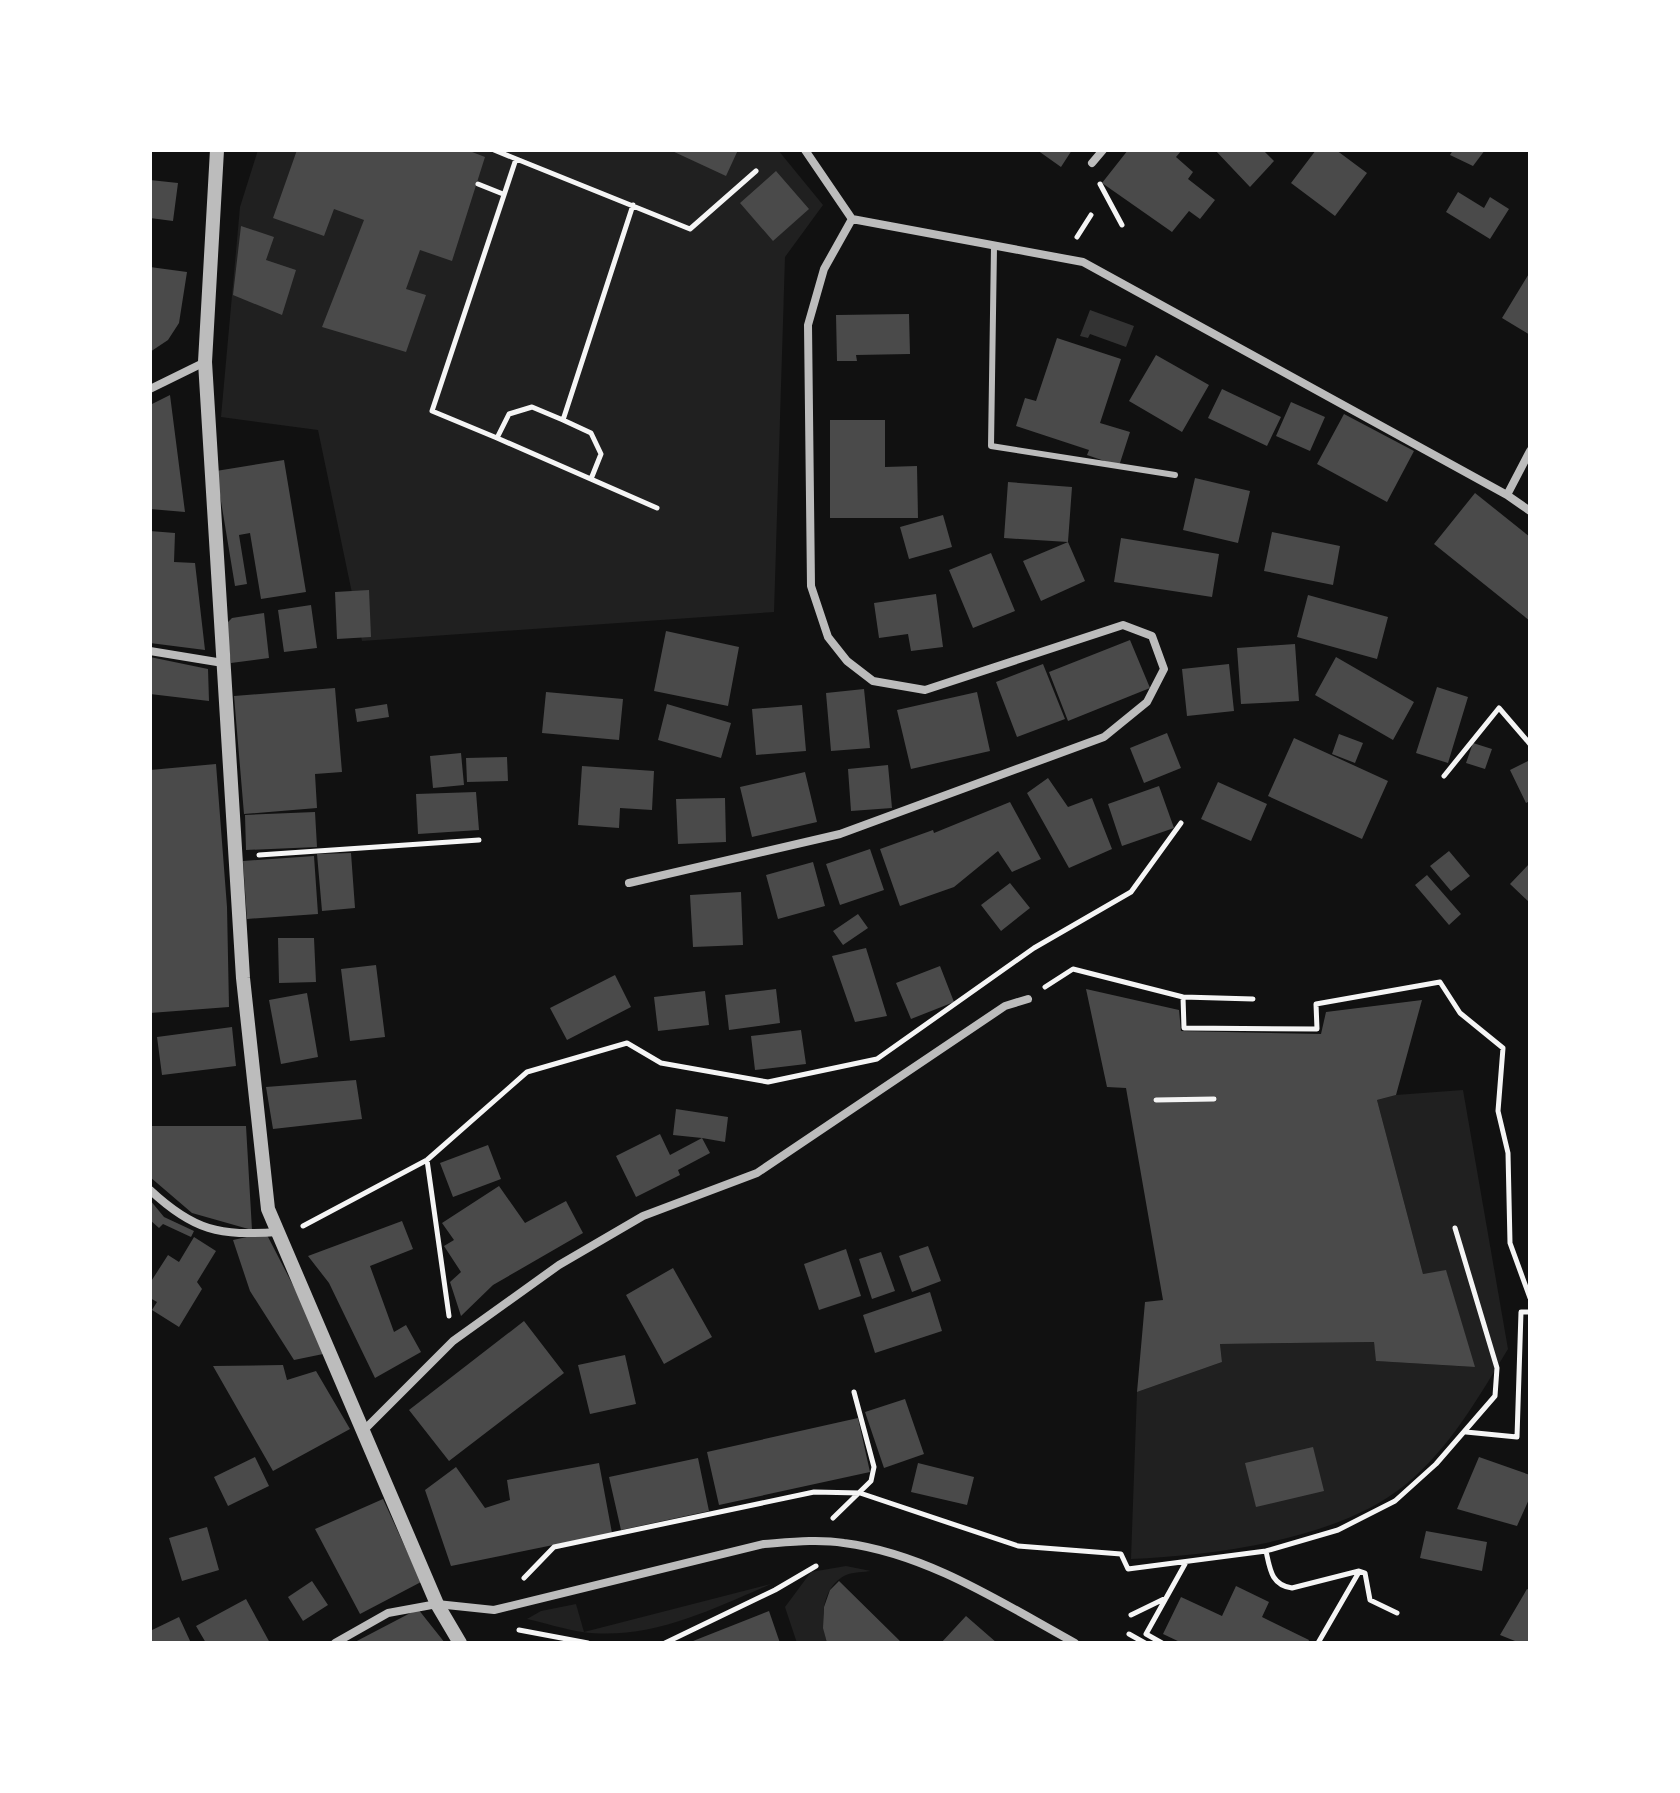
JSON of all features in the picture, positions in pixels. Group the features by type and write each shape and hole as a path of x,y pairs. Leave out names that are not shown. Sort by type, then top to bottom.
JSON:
{"street":[{"path":"217,150 205,362 234,857 256,1111 268,1209 437,1604 460,1643"},
{"path":"805,150 852,219 1083,262 1116,277 1507,495 1530,511"},
{"path":"1092,163 1103,150"},
{"path":"629,883 840,834 1104,737 1147,702 1164,669 1152,636 1123,625 925,690 873,681 847,661 828,637 811,586 808,325 824,269 852,219"},
{"path":"150,389 205,362"},
{"path":"1507,495 1530,451"},
{"path":"150,651 223,663"},
{"path":"364,1430 453,1341 559,1265 643,1216 757,1173 1005,1006 1028,999"},
{"path":"150,1190 175,1213 201,1227 231,1235 279,1235"},
{"path":"335,1643 388,1613 437,1604 494,1610 764,1544 845,1543 909,1558 967,1583 1075,1643"}],"lane":[{"path":"994,247 991,446 1175,475"}],"path":[{"path":"494,150 690,229 756,171"},
{"path":"516,159 432,411 657,508"},
{"path":"1092,163 1085,173 1104,188 1122,225"},
{"path":"478,184 503,194"},
{"path":"563,420 633,205"},
{"path":"497,438 509,414 532,407 563,420 591,433 601,454 591,479"},
{"path":"1444,776 1499,708 1530,744"},
{"path":"279,1235 427,1160 527,1072 627,1043 661,1063 768,1082 877,1059 1034,948 1131,892 1181,823"},
{"path":"234,857 479,840"},
{"path":"1028,999 1073,969 1183,997 1253,999"},
{"path":"1183,997 1184,1028 1317,1029 1316,1004 1440,982 1448,1000 1460,1013 1503,1048 1498,1111 1508,1153 1510,1243 1530,1298"},
{"path":"1156,1100 1214,1099"},
{"path":"427,1160 453,1341"},
{"path":"494,1610 554,1547 814,1492 860,1493 1018,1546 1121,1554 1128,1569 1266,1551 1338,1530 1379,1512 1417,1483 1495,1396 1497,1368 1455,1228"},
{"path":"1465,1432 1517,1437 1521,1312 1530,1312"},
{"path":"854,1392 874,1467 871,1481 860,1493"},
{"path":"665,1643 775,1590 824,1561 845,1543"},
{"path":"1266,1551 1273,1578 1283,1587 1292,1588 1359,1571 1365,1573 1370,1600 1397,1613"},
{"path":"1162,1643 1146,1634 1186,1563"},
{"path":"1318,1643 1359,1571"},
{"path":"1131,1615 1166,1598"},
{"path":"515,1629 588,1643"},
{"path":"1129,1634 1145,1643"}],"shaded area":[{"path":"258,150 778,150 823,205 785,257 774,612 362,641 318,430 221,417 240,207"},
{"path":"1090,310 1134,326 1126,347 1090,334 1088,338 1080,336"},
{"path":"1463,1090 1508,1349 1462,1422 1436,1455 1405,1485 1377,1504 1345,1519 1311,1532 1237,1548 1131,1559 1137,1392 1222,1362 1220,1344 1374,1342 1377,1361 1474,1367 1446,1271 1423,1274 1377,1100 1396,1095"},
{"path":"846,1566 871,1571 846,1575 832,1587 823,1615 827,1643 797,1643 785,1607 811,1572"},
{"path":"771,1584 679,1621 631,1632 607,1634 582,1632 527,1619 541,1611 576,1604 584,1632"}],"building":[{"path":"297,150 467,150 485,157 452,261 420,250 406,289 426,295 406,352 322,327 364,220 334,209 324,236 273,218"},
{"path":"670,150 738,150 726,176"},
{"path":"1037,150 1072,150 1061,167"},
{"path":"1128,150 1182,150 1176,157 1193,172 1188,179 1215,200 1200,219 1189,211 1172,232 1102,183"},
{"path":"1215,150 1263,150 1274,161 1250,187"},
{"path":"1316,150 1336,150 1367,173 1335,216 1291,183"},
{"path":"1453,150 1485,150 1473,166 1450,155"},
{"path":"776,171 809,209 773,241 740,203"},
{"path":"150,180 178,183 173,221 150,218"},
{"path":"1458,192 1484,208 1490,197 1509,209 1490,239 1446,212"},
{"path":"241,226 274,237 266,260 296,270 282,315 233,295"},
{"path":"150,267 187,272 179,323 168,340 150,352"},
{"path":"1530,272 1530,335 1502,318"},
{"path":"909,314 910,354 856,355 857,361 837,361 836,315"},
{"path":"1057,338 1121,359 1100,423 1130,432 1119,466 1087,455 1089,450 1016,426 1025,398 1036,401"},
{"path":"1156,355 1209,385 1182,432 1129,401"},
{"path":"1222,389 1281,417 1267,446 1208,418"},
{"path":"170,395 185,512 150,509 150,405"},
{"path":"1291,402 1325,417 1310,451 1276,436"},
{"path":"1344,414 1414,451 1387,502 1317,464"},
{"path":"830,420 885,420 885,467 917,466 918,518 830,518"},
{"path":"284,460 306,592 261,599 250,533 239,535 247,584 235,586 216,471"},
{"path":"1195,478 1250,491 1238,543 1183,530"},
{"path":"1008,482 1072,487 1068,542 1004,538"},
{"path":"1475,493 1530,537 1530,621 1434,544"},
{"path":"943,515 952,547 909,559 900,527"},
{"path":"150,531 175,533 174,562 195,563 205,650 150,643"},
{"path":"1272,532 1340,546 1333,585 1264,571"},
{"path":"1121,538 1219,554 1212,597 1114,582"},
{"path":"1068,542 1085,581 1041,601 1023,561"},
{"path":"991,553 1015,611 973,628 949,570"},
{"path":"369,590 371,637 337,639 335,592"},
{"path":"936,594 943,647 911,651 908,634 879,638 874,603"},
{"path":"1308,595 1388,617 1377,659 1297,637"},
{"path":"311,605 317,648 284,652 278,610"},
{"path":"264,613 269,658 231,663 226,624 232,618"},
{"path":"666,631 739,647 728,706 654,691"},
{"path":"1130,640 1150,688 1068,721 1049,672"},
{"path":"1295,644 1299,701 1241,704 1237,648"},
{"path":"150,657 208,669 209,701 150,694"},
{"path":"1336,657 1414,702 1393,740 1315,695"},
{"path":"1043,664 1065,719 1017,737 996,682"},
{"path":"1229,664 1234,711 1187,716 1182,669"},
{"path":"1437,687 1468,697 1448,763 1416,753"},
{"path":"335,688 342,772 315,774 317,808 244,814 234,696"},
{"path":"864,689 870,748 831,751 826,693"},
{"path":"546,692 623,699 619,740 542,733"},
{"path":"977,692 990,751 911,769 897,710"},
{"path":"387,704 389,717 357,722 355,709"},
{"path":"667,704 731,723 721,758 658,740"},
{"path":"802,705 806,751 756,755 752,709"},
{"path":"1167,733 1181,768 1144,783 1130,748"},
{"path":"1339,734 1363,743 1355,763 1332,754"},
{"path":"1294,738 1388,781 1362,839 1268,796"},
{"path":"1473,743 1492,749 1485,769 1466,763"},
{"path":"461,753 464,785 433,788 430,756"},
{"path":"507,757 508,781 467,782 466,758"},
{"path":"1530,760 1530,801 1526,803 1510,770"},
{"path":"216,764 227,907 229,1007 150,1013 150,770"},
{"path":"888,765 892,808 851,811 848,769"},
{"path":"582,766 654,771 652,810 620,808 619,828 578,825"},
{"path":"805,772 817,822 752,837 740,787"},
{"path":"1048,778 1068,807 1092,798 1112,849 1069,868 1027,793"},
{"path":"1218,782 1267,804 1251,841 1201,819"},
{"path":"1159,786 1174,828 1122,846 1108,804"},
{"path":"476,792 479,830 418,834 416,794"},
{"path":"725,798 726,842 678,844 676,799"},
{"path":"1010,802 1041,859 1012,872 998,851 954,887 900,906 880,849 933,830 934,833"},
{"path":"315,812 317,847 246,850 245,815"},
{"path":"870,849 884,890 840,905 826,864"},
{"path":"1449,851 1470,876 1451,891 1430,866"},
{"path":"351,853 355,908 322,911 317,854"},
{"path":"314,856 318,914 247,919 243,861"},
{"path":"813,862 825,906 778,919 766,875"},
{"path":"1530,863 1530,903 1510,884"},
{"path":"1427,875 1461,914 1449,925 1415,885"},
{"path":"1010,883 1030,908 1001,931 981,905"},
{"path":"741,892 743,945 693,947 690,895"},
{"path":"858,914 868,928 843,945 833,931"},
{"path":"278,938 314,938 316,982 279,983"},
{"path":"866,948 887,1016 855,1022 832,956"},
{"path":"376,965 385,1037 350,1041 341,969"},
{"path":"940,966 954,1002 911,1019 896,983"},
{"path":"615,975 631,1007 567,1040 550,1008"},
{"path":"776,989 780,1023 729,1030 725,995"},
{"path":"1086,989 1179,1010 1181,1031 1321,1034 1326,1012 1422,1000 1396,1095 1377,1100 1423,1274 1446,1270 1475,1367 1376,1361 1374,1342 1220,1344 1222,1362 1137,1392 1145,1302 1163,1300 1126,1088 1107,1087"},
{"path":"705,991 709,1025 658,1031 654,997"},
{"path":"307,993 318,1057 281,1064 269,1000"},
{"path":"232,1027 236,1066 162,1075 157,1037"},
{"path":"801,1030 806,1064 755,1070 751,1036"},
{"path":"356,1080 362,1119 273,1129 266,1087"},
{"path":"676,1109 728,1117 725,1142 673,1135"},
{"path":"150,1126 246,1126 252,1230 192,1213 150,1177"},
{"path":"660,1134 670,1155 702,1138 710,1153 678,1170 680,1175 636,1197 616,1156"},
{"path":"488,1145 501,1179 453,1197 440,1163"},
{"path":"499,1186 525,1223 566,1201 583,1233 493,1285 461,1316 450,1282 461,1272 444,1246 454,1240 442,1223"},
{"path":"150,1200 164,1217 194,1231 191,1237 163,1224 159,1228 150,1220"},
{"path":"402,1221 413,1249 370,1266 394,1332 406,1325 421,1352 375,1378 329,1283 308,1256"},
{"path":"266,1233 328,1353 294,1360 250,1291 233,1240"},
{"path":"194,1237 216,1251 197,1282 202,1289 179,1327 152,1310 157,1302 150,1298 150,1283 168,1255 179,1262"},
{"path":"928,1246 941,1281 912,1292 899,1256"},
{"path":"846,1249 861,1296 819,1310 804,1264"},
{"path":"881,1252 895,1291 872,1299 859,1259"},
{"path":"673,1268 712,1337 664,1364 626,1295"},
{"path":"930,1292 942,1331 875,1353 863,1315"},
{"path":"524,1321 564,1373 449,1461 409,1410"},
{"path":"625,1355 636,1404 590,1414 578,1365"},
{"path":"283,1365 287,1380 316,1371 350,1429 273,1471 213,1366"},
{"path":"905,1399 924,1454 884,1468 865,1412"},
{"path":"858,1418 870,1472 719,1505 707,1452"},
{"path":"1313,1447 1324,1491 1256,1507 1245,1463"},
{"path":"255,1457 269,1486 228,1506 214,1477"},
{"path":"1479,1457 1530,1475 1530,1497 1517,1526 1457,1509"},
{"path":"698,1458 709,1511 621,1530 609,1477"},
{"path":"599,1463 612,1533 451,1566 425,1490 456,1467 485,1508 510,1500 507,1480"},
{"path":"918,1463 974,1477 967,1505 911,1492"},
{"path":"383,1499 421,1582 360,1614 315,1529"},
{"path":"207,1527 219,1570 182,1581 169,1538"},
{"path":"1426,1531 1487,1542 1482,1571 1420,1558"},
{"path":"312,1581 328,1605 303,1621 288,1597"},
{"path":"839,1581 902,1643 827,1643 823,1628 824,1607 830,1590"},
{"path":"1236,1586 1269,1602 1262,1617 1309,1640 1308,1643 1182,1643 1163,1634 1181,1597 1222,1616"},
{"path":"1527,1589 1530,1590 1530,1643 1520,1643 1500,1635"},
{"path":"246,1599 270,1643 206,1643 196,1626"},
{"path":"418,1609 445,1643 353,1643"},
{"path":"769,1611 780,1643 688,1643"},
{"path":"966,1616 997,1643 941,1643"},
{"path":"179,1617 191,1643 150,1643 150,1631"}]}
